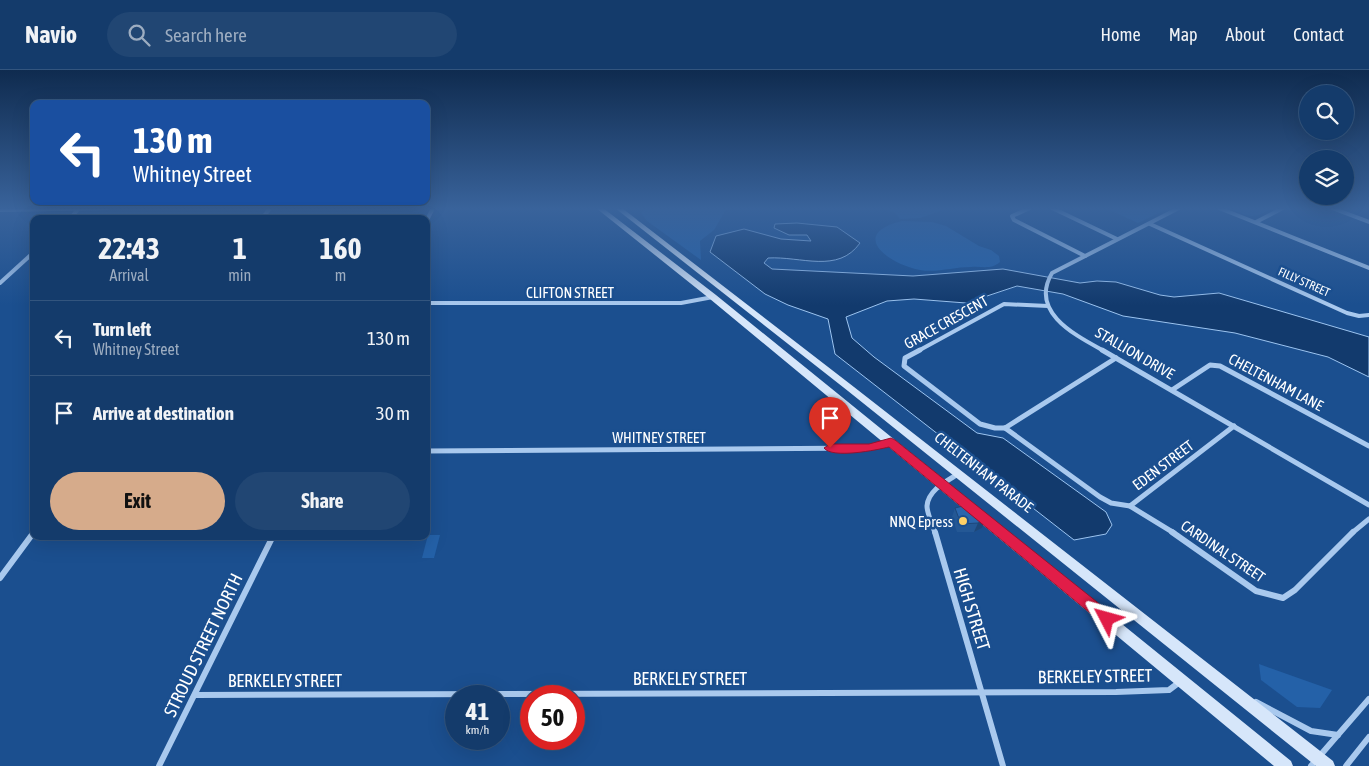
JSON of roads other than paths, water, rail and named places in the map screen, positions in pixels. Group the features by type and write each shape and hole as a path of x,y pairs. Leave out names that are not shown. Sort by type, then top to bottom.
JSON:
{"main road":[{"path":"641,240 891,442 1286,766"},
{"name":"CHELTENHAM PARADE","path":"660,240 1221,682 1319,763"}],"street":[{"path":"1054,240 1085,256"},
{"name":"STALLION DRIVE","path":"1114,240 1052,273 1046,284 1045,295 1048,306 1058,320 1116,358 1369,505"},
{"name":"FILLY STREET","path":"1186,240 1347,313 1359,316 1369,314"},
{"path":"1301,240 1369,268"},
{"path":"0,283 30,256"},
{"name":"CLIFTON STREET","path":"430,303 681,303 713,297"},
{"name":"GRACE CRESCENT","path":"1005,428 980,424 904,366 903,363 905,358 1004,304 1048,306"},
{"path":"1005,428 1116,358"},
{"name":"CHELTENHAM LANE","path":"1172,390 1210,365 1220,366 1369,446"},
{"name":"EDEN STREET","path":"1005,428 1100,497 1111,503 1130,506 1234,426"},
{"name":"WHITNEY STREET","path":"430,451 869,448 891,442"},
{"name":"HIGH STREET","path":"958,474 942,484 930,495 927,506 1003,766"},
{"name":"CARDINAL STREET","path":"1130,506 1150,517 1256,591 1283,598 1295,590 1358,527 1369,519"},
{"path":"0,578 30,537"},
{"name":"STROUD STREET NORTH","path":"160,766 271,540"},
{"name":"BERKELEY STREET","path":"195,695 1168,690 1182,680"},
{"path":"1221,682 1311,731 1338,735"},
{"path":"1319,763 1338,735 1369,699"},
{"path":"1346,766 1369,737"}],"place":[{"name":"NNQ Epress","path":"963,521"}]}
